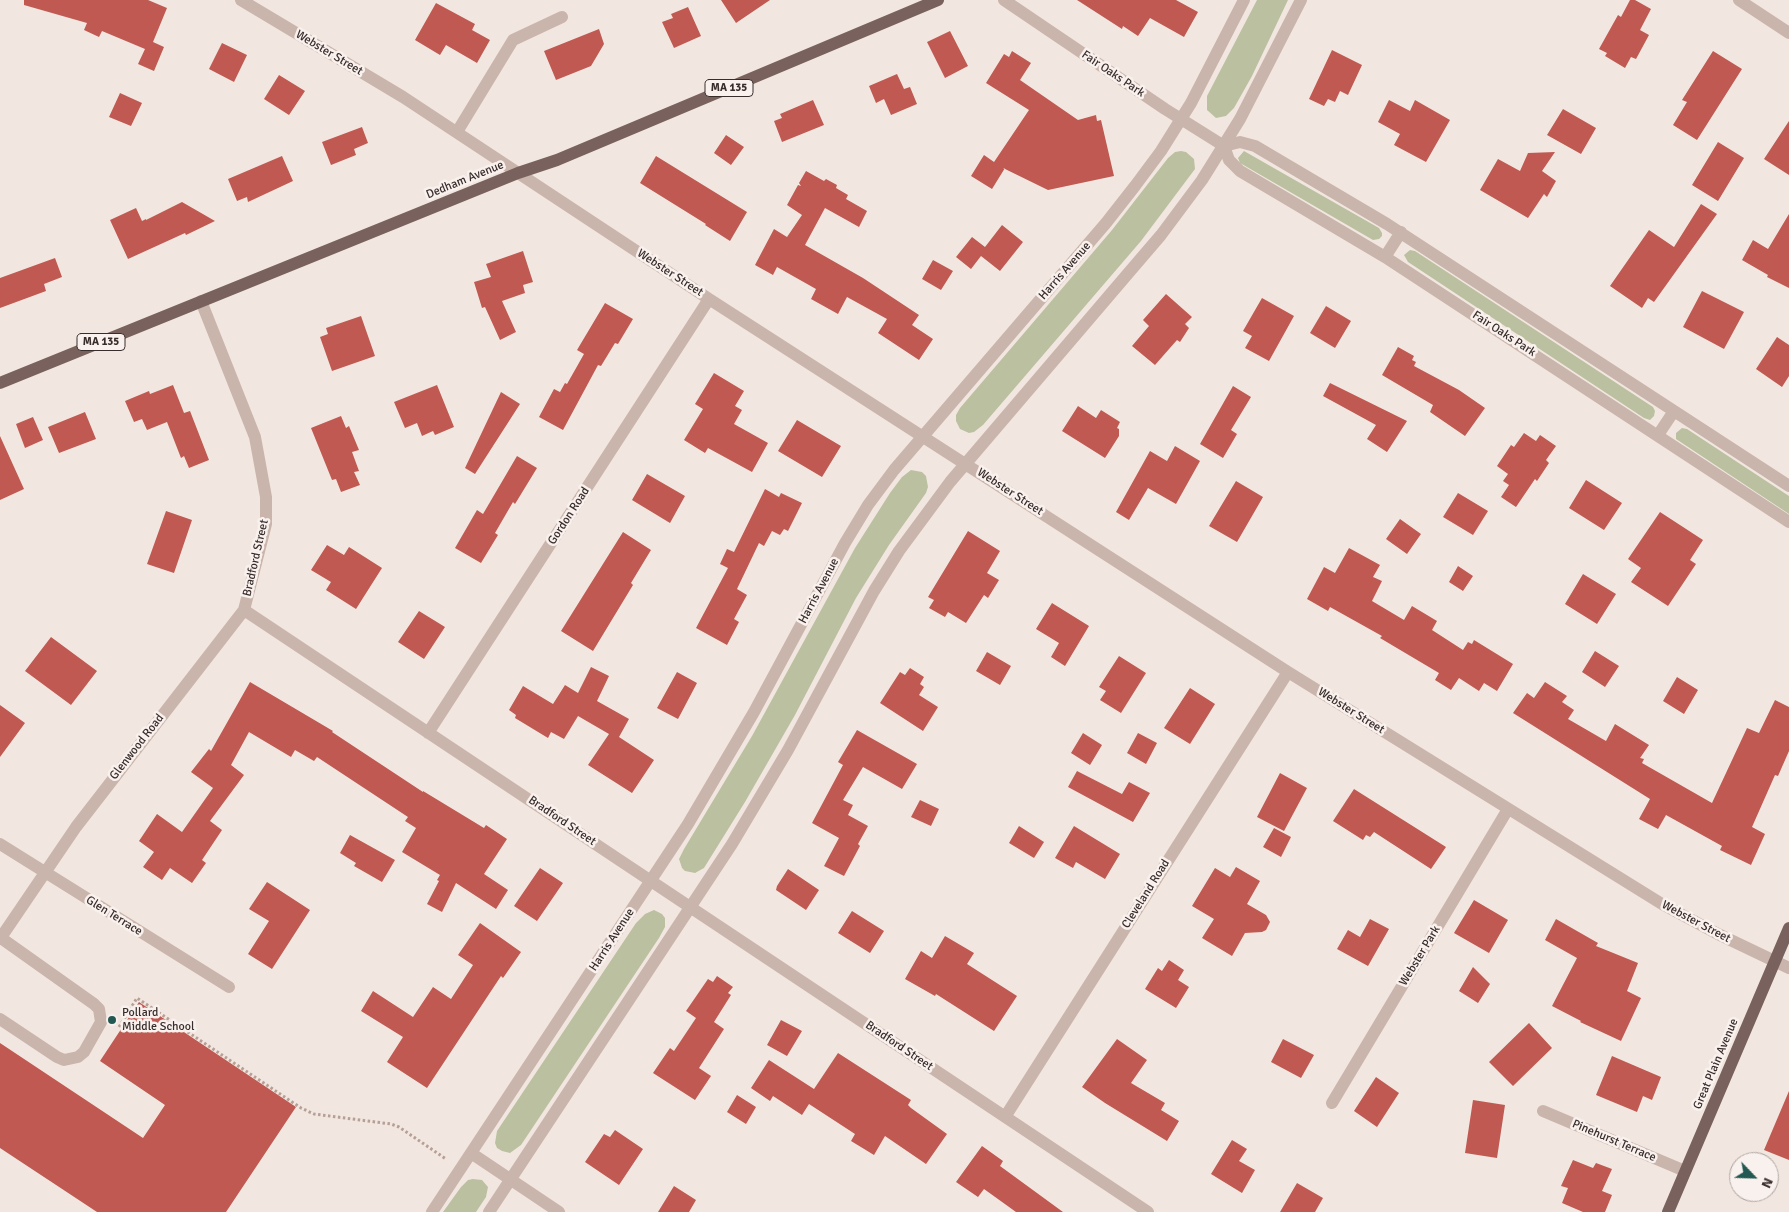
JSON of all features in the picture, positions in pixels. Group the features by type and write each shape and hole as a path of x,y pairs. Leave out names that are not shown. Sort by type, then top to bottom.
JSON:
{"main road":[{"name":"Dedham Avenue","path":"0,382 518,173 566,156 938,0"},
{"name":"Great Plain Avenue","path":"1668,1212 1789,928"}],"street":[{"name":"Webster Street","path":"241,0 403,97 709,299 1288,672 1662,904 1718,934 1789,968"},
{"name":"Fair Oaks Park","path":"1004,0 1181,120 1224,146 1229,160 1240,171 1385,257 1789,522"},
{"name":"Harris Avenue","path":"432,1212 651,881 729,756 774,677 856,524 894,470 1121,205 1181,120 1211,68 1244,0"},
{"path":"489,1212 691,908 783,759 885,572 932,504 1161,235 1202,180 1259,85 1301,0"},
{"path":"1739,0 1789,33"},
{"path":"457,132 513,40 562,17"},
{"path":"1224,146 1240,142 1255,146 1401,232 1789,486"},
{"path":"1385,257 1401,232"},
{"name":"Gordon Road","path":"428,733 709,299"},
{"name":"Bradford Street","path":"202,301 255,438 266,497 266,524 244,610 1148,1212"},
{"path":"1658,435 1674,411"},
{"name":"Glenwood Road","path":"0,939 44,872 97,798 244,610"},
{"name":"Cleveland Road","path":"1005,1117 1288,672"},
{"name":"Webster Park","path":"1332,1103 1508,809"},
{"name":"Glen Terrace","path":"0,844 228,987"},
{"path":"0,939 94,1004 99,1009 102,1022 84,1052 78,1057 64,1060 0,1019"},
{"name":"Pinehurst Terrace","path":"1543,1111 1685,1171"},
{"path":"471,1153 559,1212"}],"path":[{"path":"117,1029 137,998 301,1108 314,1114 391,1124 399,1127 461,1169"}],"green space":[{"path":"1257,0 1288,0 1252,76 1234,108 1226,116 1216,118 1207,110 1207,96"},
{"path":"1244,151 1379,228 1382,236 1379,239 1373,240 1240,163 1238,158"},
{"path":"1175,152 1186,152 1194,159 1195,169 1141,241 983,425 974,432 969,433 960,429 956,421 956,415 960,408 1112,230 1168,158"},
{"path":"1410,250 1415,251 1653,407 1655,411 1654,416 1650,420 1644,418 1408,262 1404,255"},
{"path":"1682,428 1687,429 1789,496 1789,514 1676,439 1676,433"},
{"path":"911,470 922,472 926,476 928,487 926,493 889,545 856,598 795,715 704,868 695,873 685,871 679,859 684,849 752,736 855,548 890,493 902,477"},
{"path":"654,910 665,918 665,927 659,938 521,1145 510,1153 497,1148 495,1143 497,1131 636,923 645,914"},
{"path":"468,1180 482,1180 488,1187 486,1197 476,1212 443,1212 461,1187"}],"building":[{"path":"24,0 148,0 167,8 153,42 164,47 154,71 138,64 145,49 102,31 99,37 84,30 87,23 24,5"},
{"path":"721,0 770,0 736,23"},
{"path":"1077,0 1176,0 1198,12 1184,37 1150,18 1138,36 1123,26 1122,29"},
{"path":"1630,0 1635,0 1651,9 1640,30 1649,35 1636,59 1631,57 1625,68 1605,56 1607,53 1599,49 1618,15 1621,17"},
{"path":"436,3 475,24 472,30 490,40 477,63 446,45 440,55 415,40"},
{"path":"688,7 701,36 674,48 662,22 673,18 671,14"},
{"path":"599,29 604,44 591,66 556,80 544,51"},
{"path":"950,31 968,66 945,78 927,42"},
{"path":"222,43 247,55 234,82 209,69"},
{"path":"1332,50 1362,65 1348,95 1340,91 1335,102 1328,99 1324,106 1309,99"},
{"path":"1012,51 1031,63 1020,80 1078,120 1096,115 1097,121 1101,120 1114,176 1048,190 1005,169 992,189 971,176 984,155 994,162 1029,110 986,83 1004,54 1009,57"},
{"path":"1713,51 1742,69 1697,140 1673,125 1687,102 1682,100"},
{"path":"897,74 904,89 910,87 917,104 891,115 884,99 876,103 869,86"},
{"path":"279,75 305,91 289,115 264,99"},
{"path":"120,93 142,103 131,126 109,117"},
{"path":"813,100 824,125 782,142 774,121 782,118 780,114"},
{"path":"1389,100 1410,111 1415,100 1450,120 1426,162 1394,145 1400,134 1378,122"},
{"path":"1563,109 1596,128 1581,154 1547,135"},
{"path":"1789,121 1789,175 1764,159"},
{"path":"362,127 368,143 354,149 356,155 331,165 322,142"},
{"path":"726,135 744,147 731,165 714,153"},
{"path":"1718,142 1744,158 1718,201 1692,185"},
{"path":"1555,152 1542,171 1556,181 1547,197 1544,194 1528,218 1480,190 1498,159 1520,171 1528,153"},
{"path":"282,156 293,181 248,202 247,197 237,201 228,179"},
{"path":"656,156 747,212 730,241 640,183"},
{"path":"806,171 824,181 826,179 837,185 836,188 848,195 846,199 867,211 859,227 825,208 805,245 863,278 919,315 912,325 933,339 919,360 878,333 887,319 847,297 838,314 811,299 816,289 777,267 773,275 755,265 774,229 787,237 802,215 787,205 798,185 801,186 799,183"},
{"path":"182,202 215,221 128,259 110,220 136,208 142,221 146,220"},
{"path":"1701,204 1717,214 1654,302 1648,298 1642,308 1610,286 1649,230 1674,247"},
{"path":"1789,214 1789,288 1767,277 1768,275 1742,260 1753,240 1768,249"},
{"path":"1002,225 1023,242 1000,271 981,256 971,269 956,257 972,237 985,247"},
{"path":"523,251 533,282 523,285 525,293 502,301 516,332 500,340 485,307 482,308 474,282 491,277 486,264"},
{"path":"55,258 62,277 44,284 46,291 0,308 0,278"},
{"path":"933,260 953,271 941,290 922,279"},
{"path":"1702,291 1744,312 1724,349 1683,327"},
{"path":"1166,294 1192,317 1185,324 1189,328 1180,342 1177,340 1155,365 1132,346 1149,326 1143,320"},
{"path":"1262,298 1294,316 1269,361 1245,348 1252,336 1243,331"},
{"path":"605,303 633,319 618,344 615,343 601,366 598,365 563,430 539,417 554,389 560,392 565,383 567,384 584,354 577,350"},
{"path":"1326,306 1351,321 1335,348 1310,333"},
{"path":"361,316 375,356 332,371 320,337 328,334 326,328"},
{"path":"1777,337 1789,345 1789,376 1782,387 1756,369"},
{"path":"1398,347 1414,356 1412,360 1416,362 1414,366 1459,390 1485,408 1465,436 1430,412 1433,405 1382,375"},
{"path":"714,373 744,391 735,406 742,410 734,424 768,443 752,472 708,448 705,453 684,440 703,409 695,404"},
{"path":"1330,383 1407,421 1387,452 1367,439 1376,425 1323,396"},
{"path":"173,385 184,413 190,411 209,460 189,468 184,456 181,458 167,422 147,430 142,419 134,422 125,401 149,391 150,394"},
{"path":"437,385 454,427 435,435 433,431 422,436 417,423 405,428 394,402"},
{"path":"1233,386 1251,397 1231,430 1237,434 1223,458 1200,444"},
{"path":"501,392 520,404 475,474 465,468"},
{"path":"1078,406 1096,418 1101,410 1120,422 1117,428 1119,429 1119,436 1105,458 1062,431"},
{"path":"85,412 96,439 59,453 48,427"},
{"path":"341,416 346,428 349,426 359,450 352,452 359,471 354,472 360,485 341,492 336,479 332,480 311,428"},
{"path":"33,417 43,440 25,448 16,424"},
{"path":"797,420 841,446 822,477 778,451"},
{"path":"1524,433 1536,441 1540,435 1556,446 1546,460 1549,463 1537,481 1535,479 1516,507 1501,497 1509,485 1503,481 1508,474 1497,466 1511,445 1514,447"},
{"path":"0,436 24,489 0,500"},
{"path":"1175,446 1200,461 1176,504 1148,488 1129,520 1116,512 1150,451 1167,461"},
{"path":"517,456 537,468 515,504 513,502 495,533 498,535 481,563 455,548 477,510 483,514"},
{"path":"647,474 685,496 670,523 632,500"},
{"path":"1586,480 1622,503 1604,530 1569,508"},
{"path":"1236,481 1263,497 1237,542 1209,526"},
{"path":"765,489 779,497 781,493 802,503 788,531 784,529 780,535 772,531 764,546 759,543 737,589 747,595 734,619 739,622 727,645 696,628 728,568 720,564 727,549 734,552"},
{"path":"1458,493 1488,511 1473,535 1443,517"},
{"path":"166,511 192,520 174,573 147,564"},
{"path":"1660,512 1703,540 1690,560 1696,564 1668,606 1631,582 1641,568 1628,559"},
{"path":"1400,519 1421,534 1407,554 1386,539"},
{"path":"968,531 1000,551 987,573 999,580 988,598 984,595 966,623 948,612 945,617 929,608 934,600 928,597"},
{"path":"623,532 651,550 631,583 633,585 593,651 561,631"},
{"path":"327,545 344,555 349,547 382,568 356,609 326,590 331,582 311,570"},
{"path":"1349,548 1380,565 1373,577 1382,581 1372,601 1404,620 1412,606 1437,621 1432,630 1463,650 1468,642 1472,644 1474,640 1513,664 1497,691 1484,683 1479,691 1459,678 1451,690 1435,680 1439,673 1380,638 1382,636 1330,607 1328,611 1307,599 1324,567 1335,573"},
{"path":"1458,566 1473,576 1463,591 1449,582"},
{"path":"1583,574 1616,594 1597,624 1565,604"},
{"path":"1052,603 1089,626 1065,666 1051,657 1059,643 1036,629"},
{"path":"419,611 445,627 424,659 398,642"},
{"path":"51,637 97,671 71,705 25,671"},
{"path":"1595,651 1619,666 1605,687 1582,672"},
{"path":"987,652 1011,666 1000,685 976,671"},
{"path":"1119,656 1146,673 1121,713 1100,700 1106,691 1099,687"},
{"path":"591,667 609,676 597,701 629,719 619,737 654,760 632,793 588,765 609,734 578,716 564,739 551,732 548,738 515,718 516,715 509,710 523,686 553,704 565,685 578,693"},
{"path":"910,668 924,677 920,684 924,687 919,695 938,707 923,731 880,703 900,672 905,675"},
{"path":"677,672 697,683 678,719 657,708"},
{"path":"1677,677 1698,690 1684,714 1663,701"},
{"path":"250,682 333,731 423,792 484,828 486,825 507,839 484,874 508,890 496,909 456,883 442,912 427,904 439,881 437,880 440,875 402,852 416,828 405,821 408,817 317,757 314,761 295,750 291,757 249,732 231,765 244,775 210,821 222,830 202,860 206,863 192,883 170,868 162,880 143,867 154,852 139,841 157,814 182,832 213,788 191,772 209,749 211,751"},
{"path":"1545,682 1567,696 1562,702 1574,710 1568,719 1606,741 1615,724 1649,745 1640,758 1644,759 1642,763 1712,803 1747,728 1759,733 1775,700 1789,707 1789,751 1778,776 1775,775 1752,827 1765,834 1751,865 1720,850 1722,846 1666,815 1658,829 1639,819 1650,799 1513,713 1527,693 1534,698"},
{"path":"1190,688 1215,704 1190,744 1164,728"},
{"path":"0,705 25,723 0,757"},
{"path":"857,730 917,764 902,789 863,767 843,800 853,805 848,815 868,826 844,876 824,866 839,838 812,823 843,765 838,762"},
{"path":"1083,733 1102,745 1090,765 1071,753"},
{"path":"1138,733 1157,743 1146,764 1127,753"},
{"path":"1077,771 1122,794 1129,782 1150,793 1133,822 1068,787"},
{"path":"1280,773 1307,788 1284,831 1257,817"},
{"path":"1354,789 1446,847 1431,869 1374,832 1370,837 1366,835 1363,840 1333,821"},
{"path":"920,800 939,809 931,826 911,817"},
{"path":"1019,826 1044,842 1034,858 1009,843"},
{"path":"1074,826 1120,854 1105,879 1076,862 1073,868 1055,858"},
{"path":"1274,828 1291,837 1281,857 1263,847"},
{"path":"350,835 395,860 382,882 354,866 356,863 340,853"},
{"path":"1236,867 1260,881 1247,904 1266,915 1270,922 1266,930 1262,932 1245,933 1232,956 1202,938 1214,919 1192,906 1215,868 1230,877"},
{"path":"540,868 563,883 537,921 514,906"},
{"path":"788,869 819,890 806,910 776,890"},
{"path":"267,882 310,910 272,969 248,954 269,921 249,909"},
{"path":"1474,900 1508,920 1489,953 1454,933"},
{"path":"852,911 884,931 870,953 838,933"},
{"path":"1370,919 1389,929 1368,966 1337,949 1348,930 1360,937"},
{"path":"1556,919 1598,943 1596,946 1638,963 1627,991 1641,998 1621,1041 1580,1022 1552,1006 1577,958 1545,940"},
{"path":"480,923 521,952 503,978 501,976 427,1088 387,1062 403,1037 361,1011 373,991 413,1017 433,987 451,999 473,965 458,955"},
{"path":"945,936 974,953 967,964 1017,996 994,1031 936,994 935,996 905,979 921,951 932,958"},
{"path":"1169,960 1184,970 1178,980 1189,987 1176,1008 1145,989 1158,968 1162,971"},
{"path":"1473,967 1490,984 1478,1003 1459,991"},
{"path":"717,976 733,987 728,993 731,995 714,1022 724,1029 699,1068 711,1076 695,1100 653,1073 670,1048 674,1051 696,1018 686,1011 708,979 713,982"},
{"path":"139,1002 296,1107 226,1212 97,1212 0,1148 0,1043 143,1138 165,1105 100,1061"},
{"path":"781,1020 802,1031 787,1056 767,1045"},
{"path":"1529,1023 1552,1048 1513,1086 1489,1062"},
{"path":"1117,1039 1147,1060 1131,1083 1165,1103 1161,1110 1179,1121 1167,1141 1082,1087"},
{"path":"1283,1039 1314,1055 1301,1078 1271,1062"},
{"path":"838,1053 911,1100 908,1105 911,1108 947,1134 926,1164 885,1136 874,1155 851,1141 855,1134 809,1104 802,1115 773,1096 770,1101 751,1088 769,1060 814,1089"},
{"path":"1612,1056 1661,1077 1652,1100 1643,1096 1637,1112 1596,1095"},
{"path":"1376,1077 1399,1093 1377,1127 1354,1111"},
{"path":"1789,1091 1789,1160 1779,1156 1779,1152 1764,1150"},
{"path":"737,1095 756,1107 746,1124 727,1112"},
{"path":"1473,1100 1505,1105 1497,1158 1465,1153"},
{"path":"615,1130 643,1149 619,1185 585,1162 604,1134 610,1137"},
{"path":"1232,1140 1247,1149 1239,1161 1255,1170 1242,1193 1211,1174"},
{"path":"982,1146 1003,1161 1000,1166 1063,1212 1016,1212 984,1189 978,1197 956,1182"},
{"path":"1573,1160 1593,1168 1596,1163 1612,1169 1602,1191 1612,1195 1605,1212 1583,1212 1562,1203 1568,1188 1561,1186"},
{"path":"1297,1183 1323,1198 1315,1212 1280,1212"},
{"path":"674,1186 696,1200 689,1212 658,1212"}],"place":[{"name":"Pollard Middle School","path":"112,1020"}]}
